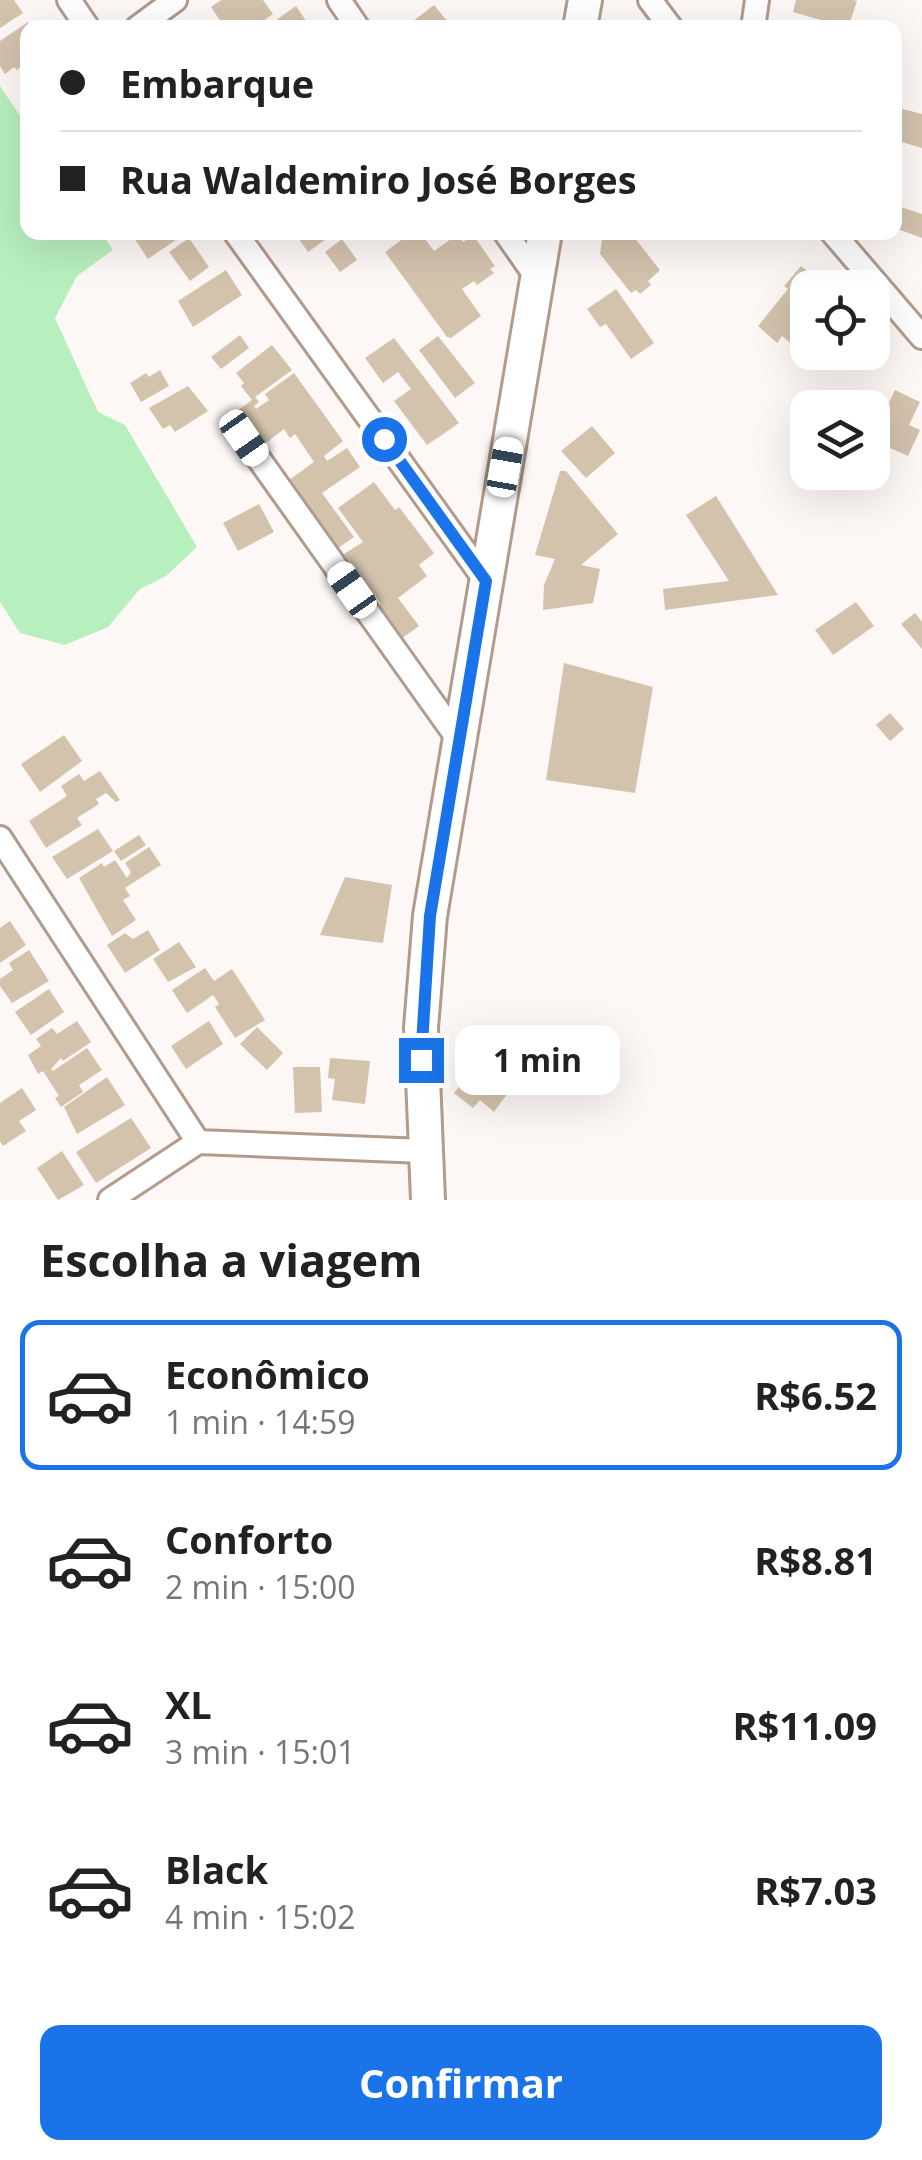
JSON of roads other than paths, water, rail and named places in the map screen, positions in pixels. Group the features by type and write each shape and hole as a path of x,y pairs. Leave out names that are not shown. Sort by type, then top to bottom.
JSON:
{"main road":[{"path":"428,1200 421,1028 424,974 459,740 544,240"}],"street":[{"path":"148,20 175,0"},
{"path":"242,240 486,581"},
{"path":"511,240 538,278"},
{"path":"839,240 918,333"},
{"path":"918,333 922,304"},
{"path":"244,438 459,740"},
{"path":"0,838 198,1142"},
{"path":"110,1200 198,1142 424,1151"}]}
